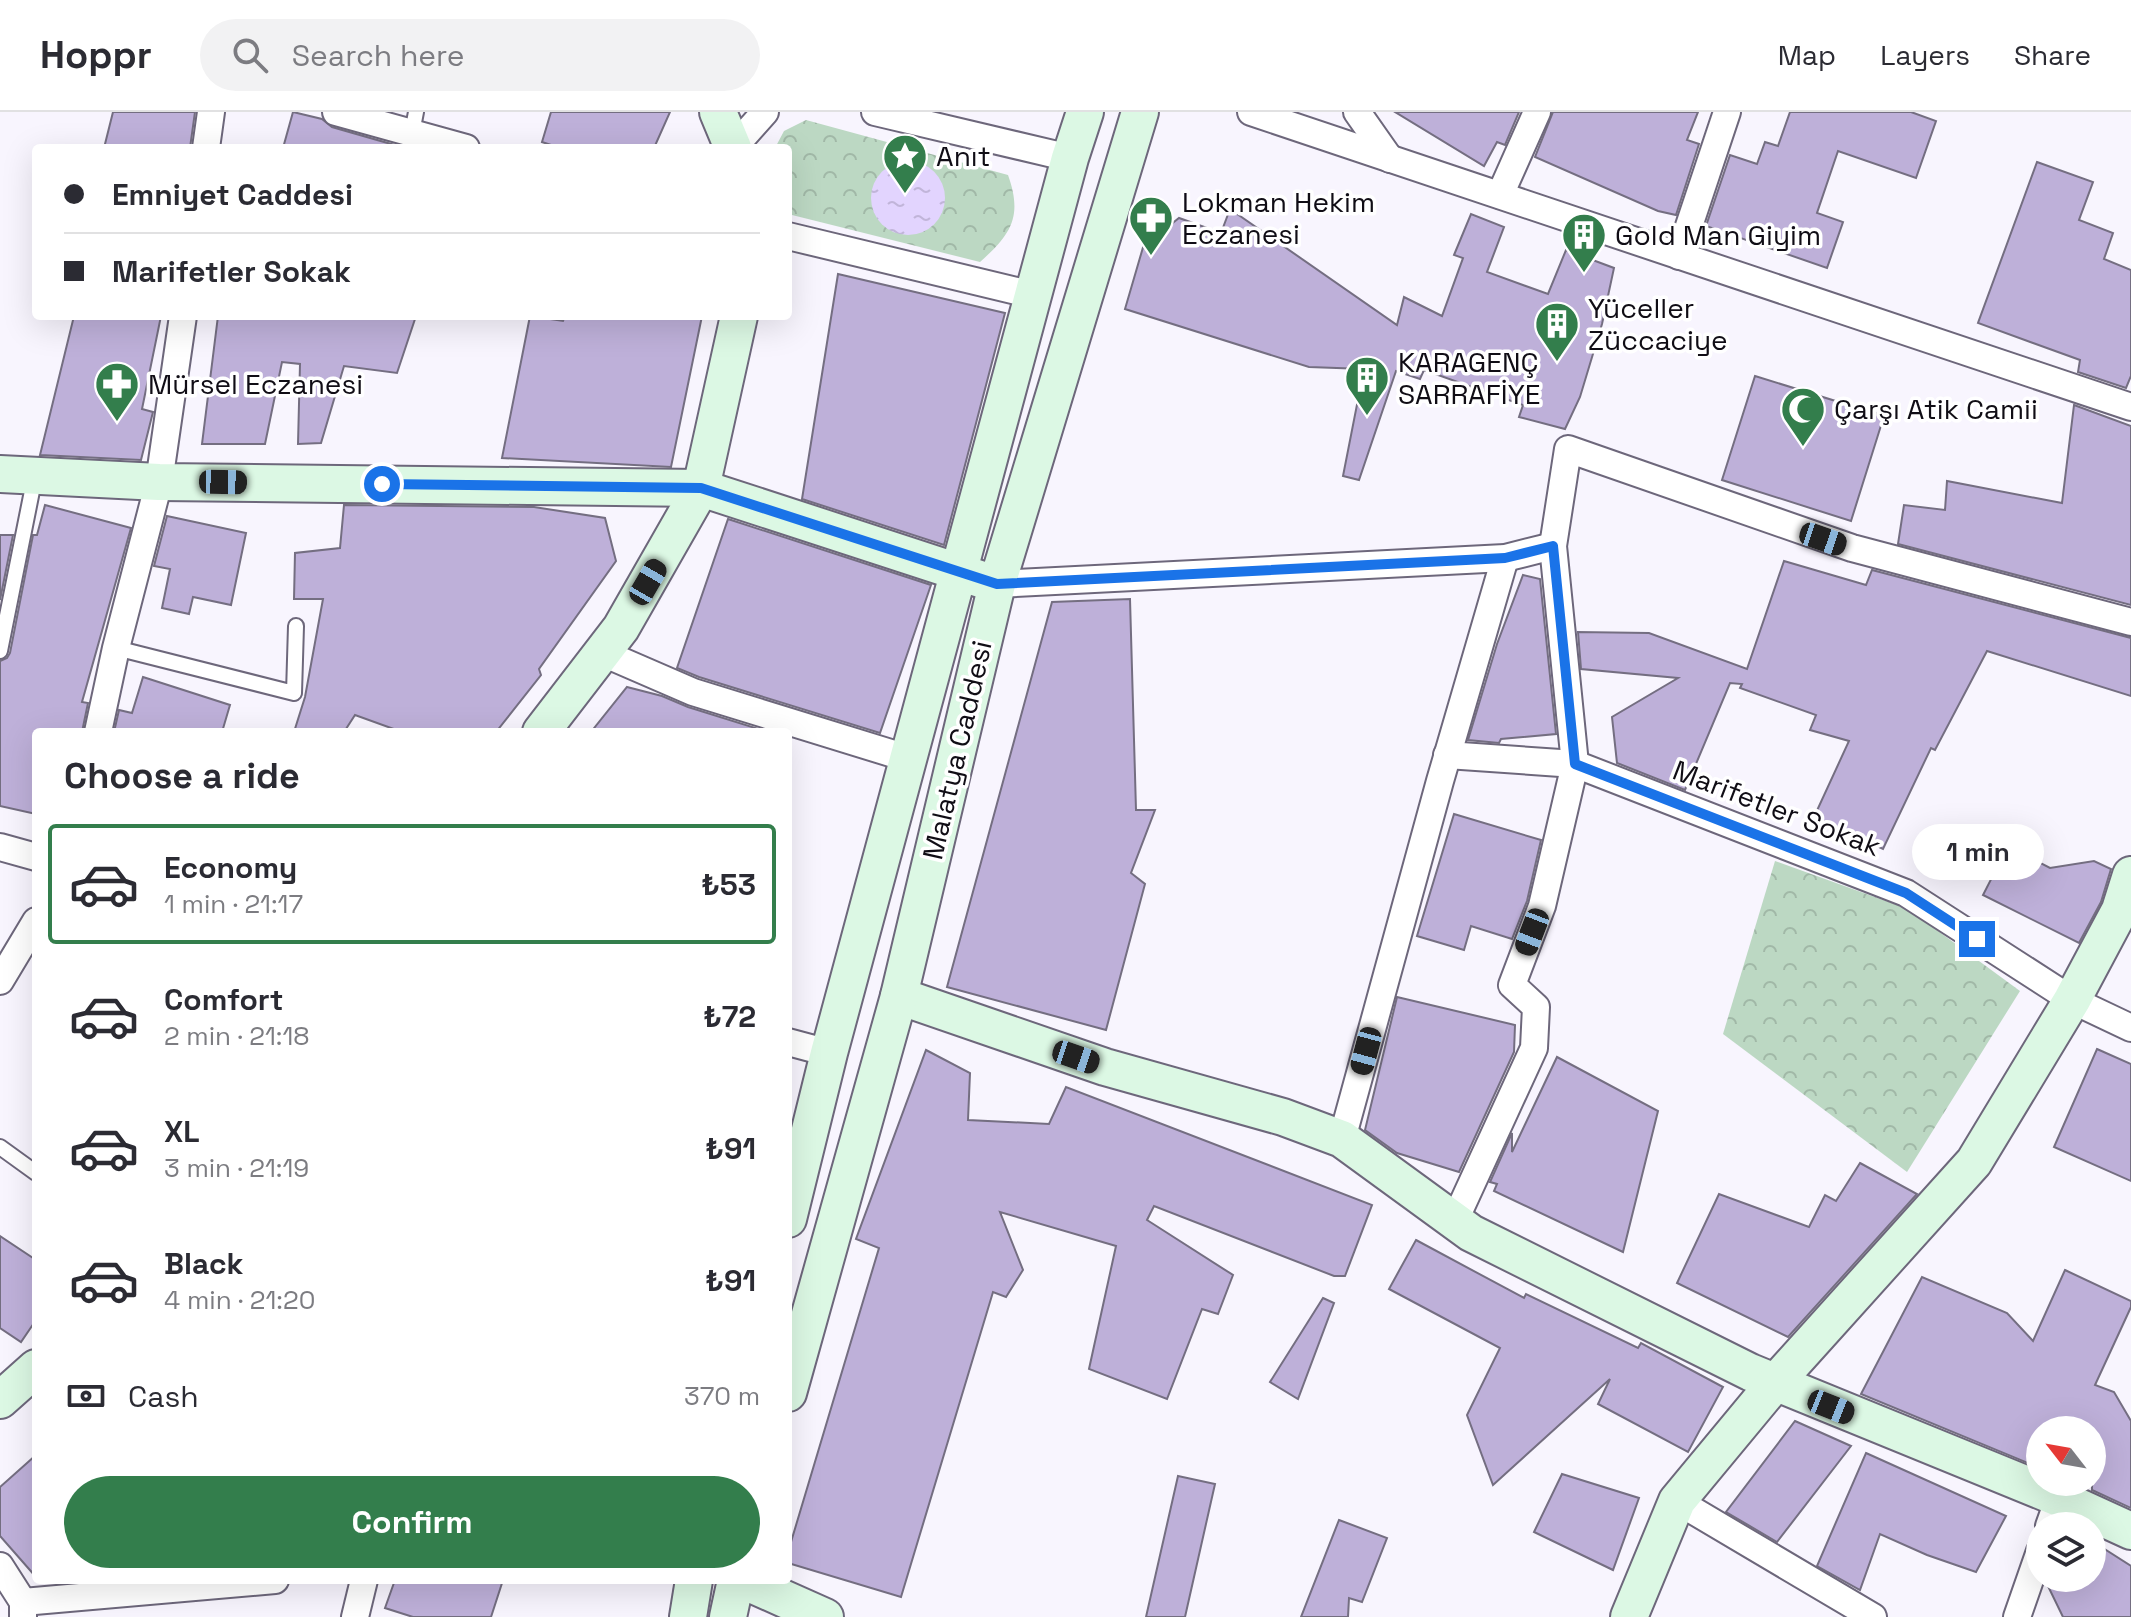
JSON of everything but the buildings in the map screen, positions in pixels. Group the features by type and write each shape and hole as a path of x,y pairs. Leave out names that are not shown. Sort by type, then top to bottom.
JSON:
{"street":[{"path":"207,144 211,112"},
{"path":"336,112 414,123 458,144"},
{"path":"718,112 731,144"},
{"path":"737,144 765,112"},
{"path":"875,112 1070,158"},
{"path":"792,1203 829,1053 1085,112"},
{"name":"Malatya Caddesi","path":"792,1379 899,996 997,584 1140,112"},
{"path":"1251,112 2131,407"},
{"path":"1357,112 1390,159"},
{"path":"1500,195 1537,112"},
{"path":"1679,256 1727,112"},
{"path":"792,237 1033,295"},
{"path":"99,728 159,482 182,320"},
{"path":"544,728 621,628 701,488 738,320"},
{"path":"1455,1220 1534,1048 1536,1007 1512,985 1542,906 1575,764 1553,546 1568,449 1852,548 2131,622"},
{"path":"0,474 159,482 701,488 997,584 1505,558 1553,546"},
{"path":"1342,1139 1447,755 1505,558"},
{"path":"603,653 693,692 910,759"},
{"name":"Marifetler Sokak","path":"1447,755 1575,764 1906,893 2072,1000 2131,1028"},
{"path":"0,847 32,856"},
{"path":"1629,1617 1677,1501 1774,1384 1974,1162 2072,1000 2120,910 2131,875"},
{"path":"0,981 32,928"},
{"path":"899,996 1105,1067 1283,1117 1342,1139 1471,1233 1774,1384 2054,1512"},
{"path":"792,1043 829,1053"},
{"path":"0,1400 32,1372"},
{"path":"1677,1501 1873,1617"},
{"path":"2106,1525 2131,1531"},
{"path":"0,1566 23,1610 241,1584"},
{"path":"355,1617 363,1584"},
{"path":"688,1617 693,1584"},
{"path":"728,1617 738,1584"},
{"path":"748,1584 825,1617"},
{"path":"2017,1617 2026,1591"}],"lane":[{"path":"0,651 35,476"},
{"path":"116,648 294,693 296,626"},
{"path":"0,1147 32,1170"}],"green space":[{"path":"806,120 1008,175 1014,202 1011,224 1000,242 980,262 792,215 792,144 777,144 784,131"},
{"path":"1775,861 1908,909 2020,991 1907,1172 1723,1034"}],"water":[{"path":"901,161 915,161 929,167 939,177 945,198 943,212 929,229 915,235 901,235 887,229 877,219 871,205 871,191 877,177 887,167"}],"place":[{"name":"Anıt","path":"905,195"},
{"name":"Lokman Hekim Eczanesi","path":"1151,257"},
{"name":"Gold Man Giyim","path":"1584,274"},
{"name":"Yüceller Züccaciye","path":"1557,363"},
{"name":"KARAGENÇ SARRAFİYE","path":"1367,417"},
{"name":"Mürsel Eczanesi","path":"117,423"},
{"name":"Çarşı Atik Camii","path":"1803,448"}],"route":[{"path":"382,484 701,488 997,584 1505,558 1553,546 1575,764 1906,893 1977,939"}]}
